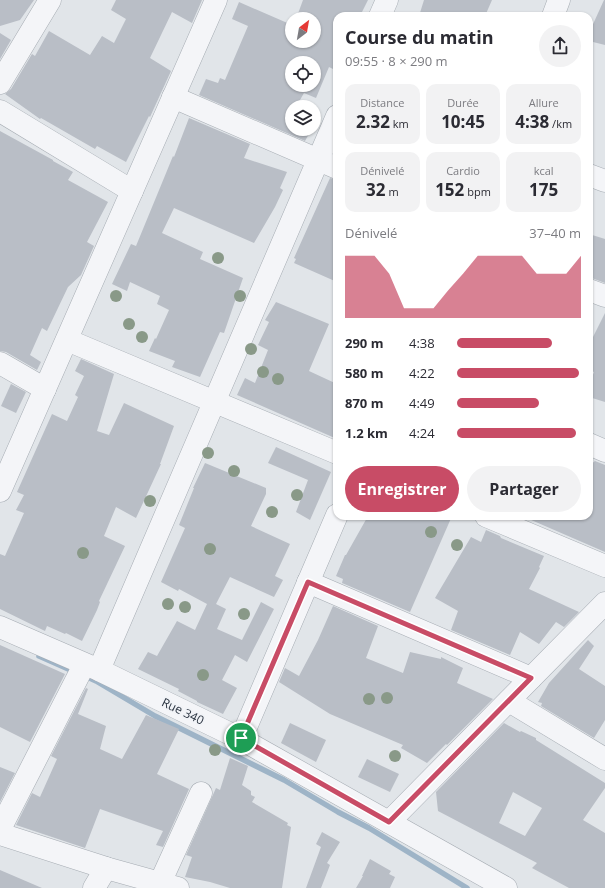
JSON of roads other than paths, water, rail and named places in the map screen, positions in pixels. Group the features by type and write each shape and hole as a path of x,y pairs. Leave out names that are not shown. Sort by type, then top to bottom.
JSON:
{"street":[{"path":"0,83 50,0"},
{"path":"0,491 216,0"},
{"path":"382,12 387,0"},
{"path":"555,12 560,0"},
{"path":"173,97 327,164"},
{"path":"0,111 132,191"},
{"path":"0,829 91,668 214,402 327,164 333,135"},
{"path":"593,177 605,182"},
{"path":"593,292 605,296"},
{"path":"67,340 333,451"},
{"path":"0,363 45,389"},
{"path":"593,446 605,451"},
{"path":"241,738 335,520"},
{"path":"496,520 605,566"},
{"path":"308,582 531,678"},
{"path":"389,822 605,603"},
{"name":"Rue 340","path":"0,627 241,738 506,888"},
{"path":"509,701 605,759"},
{"path":"0,834 106,868 169,885 201,793"},
{"path":"94,888 106,868"}],"waterway":[{"path":"39,656 75,672"},
{"path":"83,675 96,681 155,716 284,780 338,812 369,828 467,888"}]}
